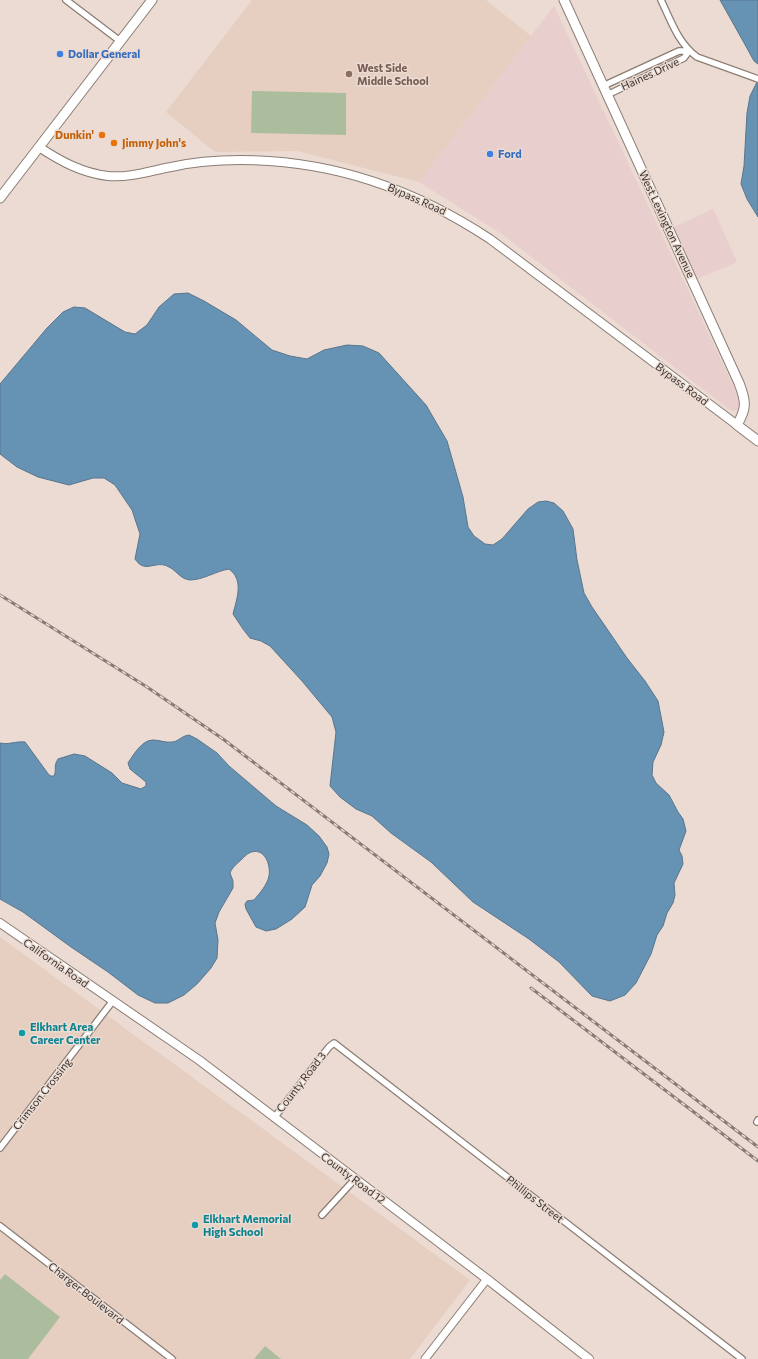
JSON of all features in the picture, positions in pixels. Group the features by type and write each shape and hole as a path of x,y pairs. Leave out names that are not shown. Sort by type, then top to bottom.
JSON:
{"main road":[{"path":"0,198 152,0"},
{"name":"West Lexington Avenue","path":"564,0 744,395 745,409 737,425"},
{"name":"Bypass Road","path":"39,147 65,163 77,168 108,176 137,174 191,163 259,160 310,165 340,171 370,179 407,193 455,217 490,239 737,425"},
{"path":"737,425 758,441"},
{"name":"California Road","path":"0,923 112,1002"},
{"name":"County Road 12","path":"112,1002 199,1060 487,1279 589,1359"}],"street":[{"path":"66,0 120,41"},
{"name":"Haines Drive","path":"661,0 679,39 689,51"},
{"name":"Haines Drive","path":"605,90 679,51 689,51"},
{"path":"689,51 697,57 758,79"},
{"name":"Haines Drive","path":"605,90 684,58 689,51"},
{"name":"Crimson Crossing","path":"0,1148 112,1002"},
{"name":"Phillips Street","path":"329,1047 334,1043 742,1359"},
{"name":"County Road 3","path":"274,1118 329,1047"},
{"path":"322,1215 355,1179"},
{"name":"Charger Boulevard","path":"0,1226 172,1359"},
{"path":"425,1359 487,1279"}],"shaded area":[{"name":"West Side Middle School","path":"252,0 486,0 531,36 419,182 297,151 215,152 166,112"},
{"path":"554,6 738,396 740,406 737,410 730,410 502,234 419,182"},
{"path":"713,209 737,262 697,279 674,227"},
{"path":"0,937 470,1280 410,1359 0,1359"}],"green space":[{"path":"252,91 346,93 346,135 251,133"},
{"path":"5,1274 60,1317 28,1359 0,1359 0,1280"},
{"path":"265,1346 281,1359 254,1359"}],"water":[{"path":"720,0 758,0 758,64 754,61"},
{"path":"758,80 758,217 747,199 741,184 744,166 747,113 750,96"},
{"path":"188,293 236,320 272,350 290,356 307,359 324,350 347,345 363,346 379,353 426,405 447,441 463,497 468,527 474,536 485,544 493,545 502,539 528,509 538,502 546,501 554,503 563,511 573,529 577,560 584,593 592,607 658,701 664,732 661,745 653,762 652,775 656,783 669,795 683,819 686,831 679,850 682,856 683,864 674,883 675,895 673,903 667,913 663,926 657,935 651,954 636,983 625,995 610,1001 592,996 559,962 529,939 473,902 431,862 391,833 372,816 356,809 340,797 330,786 336,732 332,717 270,646 261,641 250,638 243,629 233,614 238,590 237,578 234,573 229,569 200,579 190,580 183,578 172,568 164,565 143,566 139,564 135,559 140,534 132,510 115,485 104,478 93,478 69,485 38,477 17,467 0,454 0,384 47,328 63,312 74,307 85,308 125,332 135,334 147,325 159,307 174,294"},
{"path":"189,735 217,753 229,766 276,806 307,825 319,836 327,847 329,854 327,863 320,876 312,885 305,907 292,919 276,929 266,931 256,927 246,909 245,904 247,901 254,900 265,886 269,876 268,862 259,852 254,851 246,855 230,873 233,881 233,888 219,912 215,923 218,940 217,958 211,968 197,984 184,995 168,1003 155,1003 138,995 23,912 0,899 0,743 6,744 25,742 51,776 54,776 58,759 74,754 85,756 112,773 122,783 141,789 146,786 146,782 130,769 128,763 139,748 145,742 153,740 174,742"}],"railway":[{"path":"0,595 147,687 223,739 758,1147"},
{"path":"531,988 758,1161"}],"place":[{"name":"Dollar General","path":"60,54"},
{"name":"West Side Middle School","path":"349,74"},
{"name":"Dunkin'","path":"102,135"},
{"name":"Jimmy John's","path":"114,143"},
{"name":"Ford","path":"490,154"},
{"name":"Elkhart Area Career Center","path":"22,1033"},
{"name":"Elkhart Memorial High School","path":"195,1225"}]}
